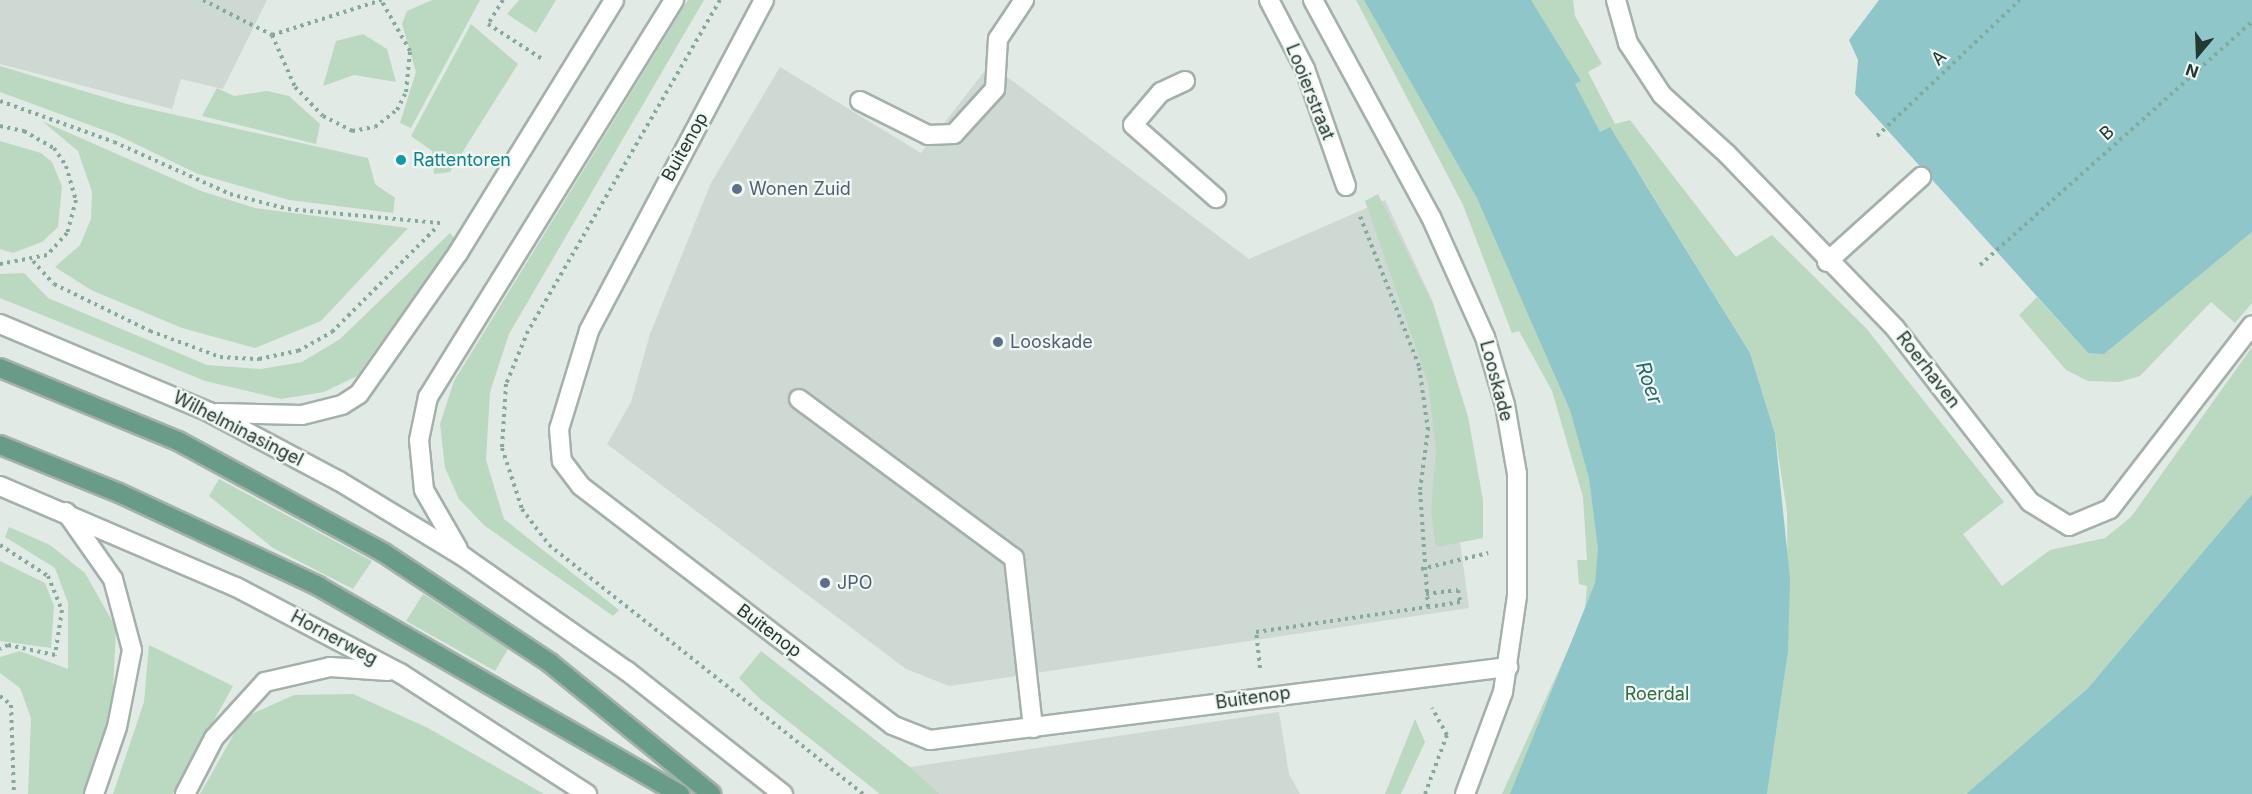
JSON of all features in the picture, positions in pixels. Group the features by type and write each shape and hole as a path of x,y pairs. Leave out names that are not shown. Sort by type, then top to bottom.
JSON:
{"main road":[{"path":"209,412 302,415 342,405 359,394 458,253 614,0"},
{"path":"674,0 428,397 419,440 424,490 436,519 464,557 627,671 783,794"},
{"name":"Buitenop","path":"764,0 604,296 559,429 562,461 581,486 892,725 930,741 1390,679 1508,667"},
{"path":"860,101 928,135 954,134 995,89 998,39 1024,0"},
{"name":"Looierstraat","path":"1269,0 1305,69 1346,186"},
{"name":"Looskade","path":"1313,0 1431,217 1485,337 1517,474 1520,548 1508,667 1486,745 1465,794"},
{"name":"Roerhaven","path":"1616,0 1628,43 1662,95 1727,154 1827,262 1895,328 2030,502 2069,526 2110,509 2252,325"},
{"path":"1185,81 1161,92 1133,125 1216,198"},
{"path":"1827,262 1922,177"},
{"name":"Wilhelminasingel","path":"0,324 209,412 339,481 464,557"},
{"path":"0,368 178,441 297,503 550,663 711,794"},
{"path":"799,399 1014,558 1033,728"},
{"name":"Hornerweg","path":"0,445 258,556 426,645 680,794"},
{"path":"0,486 65,511 113,579 132,650 117,727 94,794"},
{"name":"Hornerweg","path":"65,511 236,587 400,673 587,794"},
{"path":"185,794 214,738 265,682 330,667 400,673"}],"path":[{"path":"203,0 272,35 295,87 323,116 352,131 375,127 397,110 410,72 410,51 382,0 272,35"},
{"path":"503,0 489,24 548,62"},
{"path":"720,0 528,331 506,384 502,435 522,509 549,546 863,794"},
{"name":"A","path":"1877,136 2020,0"},
{"name":"B","path":"1980,265 2252,21"},
{"path":"0,101 114,142 230,194 288,209 440,223 332,332 298,351 259,359 220,357 150,331 54,284 33,261"},
{"path":"0,126 24,131 54,148 72,179 75,200 67,233 47,255 33,261 0,264"},
{"path":"1346,186 1419,366 1428,430 1420,490 1422,569 1428,607"},
{"path":"0,545 48,576 62,610 55,655 8,645 0,649"},
{"path":"1422,569 1472,556"},
{"path":"1263,696 1256,632 1460,602 1458,590 1426,594"},
{"path":"1390,679 1430,704 1447,735 1425,794"},
{"path":"0,696 11,705 14,794"}],"shaded area":[{"path":"0,0 267,0 223,89 181,79 172,109 0,64"},
{"path":"990,64 1249,259 1385,200 1433,302 1468,417 1483,501 1483,538 1460,542 1469,608 949,686 906,669 607,444 631,402 650,334 711,183 780,67 921,153"},
{"path":"1279,712 1289,774 1300,794 940,794 910,767"}],"green space":[{"path":"432,0 480,0 411,128 400,123 416,72 402,24 407,11"},
{"path":"519,0 556,0 536,33 507,14"},
{"path":"688,0 704,0 509,334 490,392 486,460 504,519 619,610 613,616 485,526 459,499 445,468 440,424 454,381"},
{"path":"1356,0 1573,0 1575,16 1602,64 1588,72 1615,124 1630,120 1736,257 1772,235 1866,328 2004,502 1963,534 2002,586 2050,550 2105,538 2131,517 2252,347 2252,494 2088,688 1966,794 1767,794 1788,652 1787,512 1775,434 1750,353 1637,170 1738,794 1502,794 1590,602 1591,595 1585,608 1587,586 1579,584 1577,560 1587,560 1583,497 1552,391 1519,331 1512,333 1463,205"},
{"path":"471,24 518,64 450,172 434,174 432,151 411,136"},
{"path":"363,34 387,49 396,82 354,75 323,86 336,41"},
{"path":"0,66 127,104 368,158 375,184 395,198 393,213 289,200 198,174 117,135 0,92"},
{"path":"217,88 234,96 267,91 289,96 320,124 316,144 202,116"},
{"path":"42,121 201,191 255,208 408,228 321,321 255,348 182,328 91,290 55,267 80,245 91,219 92,192 78,151"},
{"path":"0,141 41,153 52,162 62,186 58,227 42,242 13,253 0,249"},
{"path":"1378,194 1432,302 1468,417 1483,501 1483,538 1436,547 1431,512 1436,450 1428,383 1365,201"},
{"path":"2252,232 2252,303 2235,323 2211,302 2140,376 2119,382 2088,381 2066,370 2019,315 2037,297 2088,353 2104,353"},
{"path":"450,233 455,239 357,376 324,392 281,399 205,381 0,298 0,274 24,273 48,298 207,365 261,369 302,362 340,339"},
{"path":"219,479 372,561 353,589 273,548 209,496"},
{"path":"9,527 50,545 85,573 116,628 112,712 87,794 28,794 31,718 20,688 0,673 0,657 20,651 68,669 68,603 55,568 5,537"},
{"path":"0,561 45,583 54,606 51,648 0,641"},
{"path":"423,594 508,649 495,671 406,621"},
{"path":"149,645 233,686 173,794 113,794 144,702"},
{"path":"761,651 910,767 940,794 880,794 760,699 739,678"},
{"path":"353,694 428,728 544,794 200,794 243,718 294,695"},
{"path":"1415,719 1425,742 1401,794 1385,794"}],"water":[{"name":"Roerdal","path":"1364,0 1531,0 1581,81 1575,84 1600,132 1610,127 1750,353 1775,434 1790,578 1788,652 1767,794 1510,794 1595,583 1598,549 1589,478 1570,410 1477,198"},
{"path":"1879,0 2252,0 2252,232 2104,354 2088,353 1855,94 1858,60 1849,40"},
{"path":"2252,494 2252,794 1966,794 2088,688"}],"place":[{"name":"Rattentoren","path":"401,160"},
{"name":"Wonen Zuid","path":"737,189"},
{"name":"Looskade","path":"998,342"},
{"name":"JPO","path":"825,583"}],"water label":[{"name":"Roer","path":"1649,383"}]}
